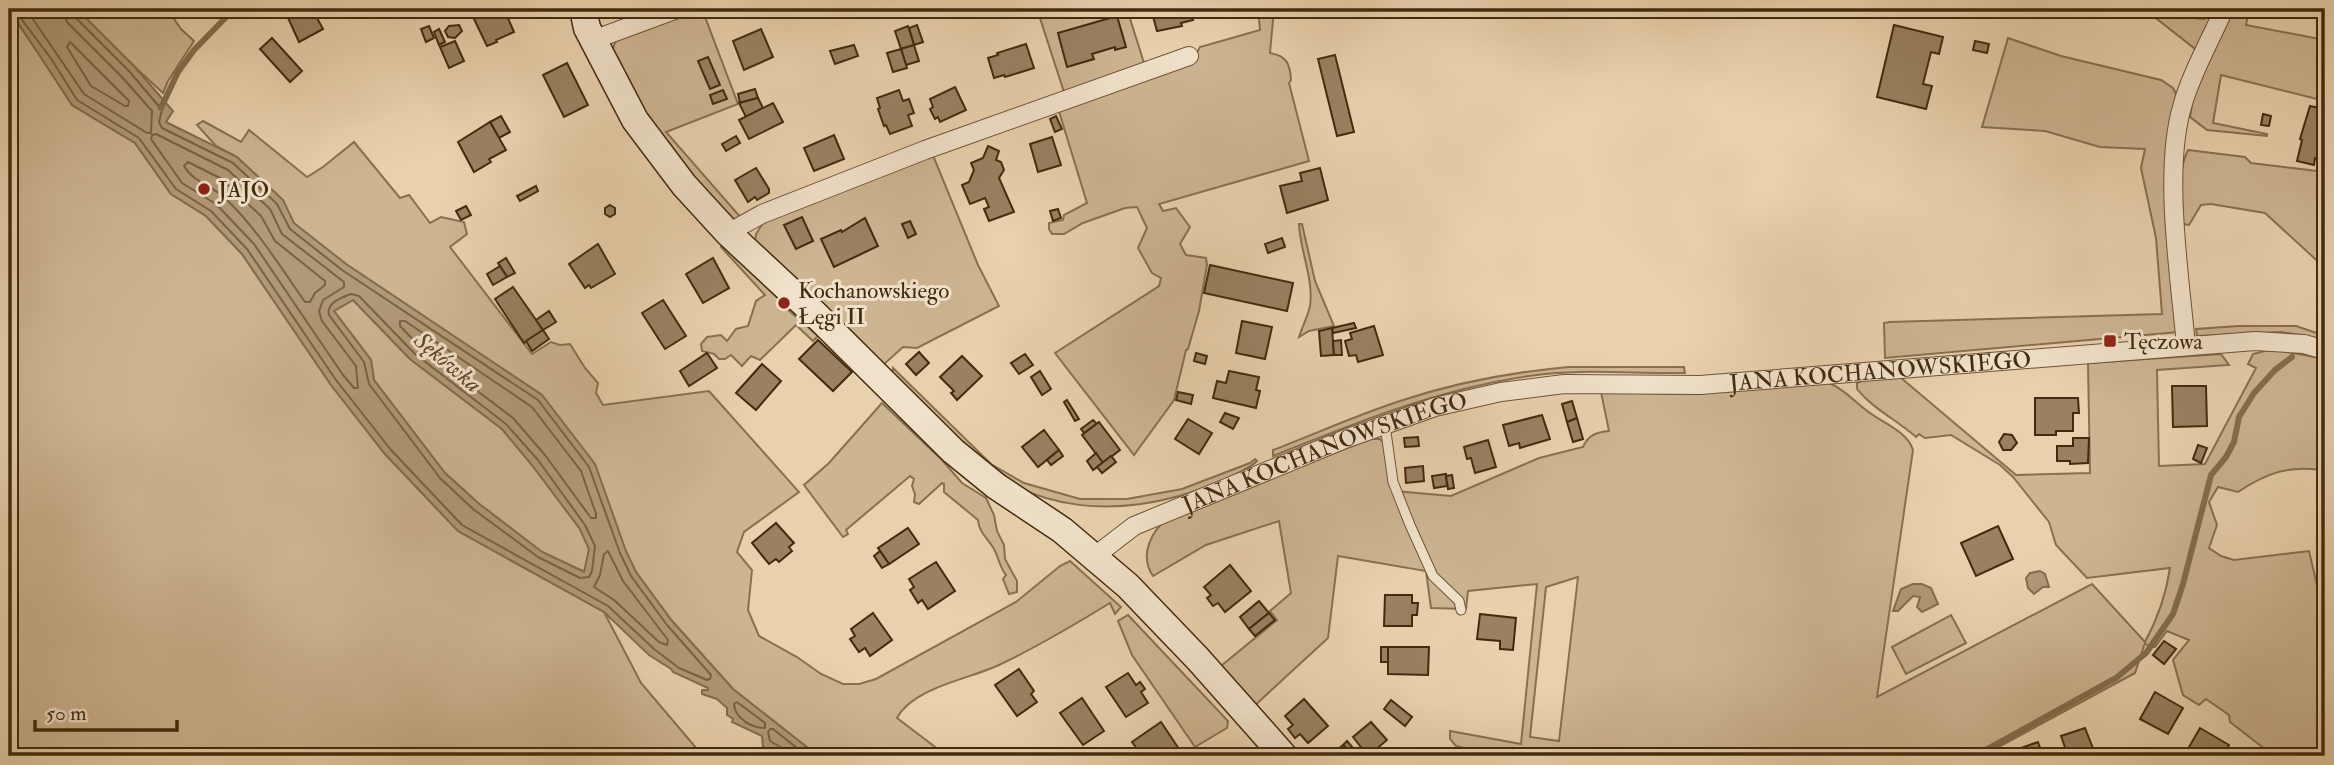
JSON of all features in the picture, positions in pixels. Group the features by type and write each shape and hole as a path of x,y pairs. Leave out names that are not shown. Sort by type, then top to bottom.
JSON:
{"street":[{"path":"583,9 587,28 635,120 684,184 728,233 814,313 953,451 996,486 1062,530 1095,556 1152,610 1284,756"},
{"path":"593,40 677,9"},
{"path":"2186,346 2175,213 2176,131 2182,105 2224,9"},
{"path":"728,233 762,214 925,150 1189,56"},
{"name":"JANA KOCHANOWSKIEGO","path":"1095,556 1134,526 1345,439 1435,407 1501,392 1564,384 1695,386 2255,341 2304,344 2325,351"}],"lane":[{"path":"1385,425 1393,482 1410,525 1433,576 1459,601 1461,610"}],"shaded area":[{"path":"76,9 167,9 181,29 194,41 163,93"},
{"path":"702,9 738,104 666,132 742,219 734,220 696,182 657,134 612,51 616,40 624,35"},
{"path":"1037,9 1127,9 1144,63 1064,92"},
{"path":"1258,9 1274,9 1270,53 1284,59 1290,69 1289,83 1309,161 1159,204 1163,211 1176,208 1190,227 1180,244 1186,255 1206,258 1207,265 1199,311 1174,400 1134,455 1055,353 1159,286 1161,278 1152,273 1138,248 1147,228 1137,207 1125,208 1083,223 1064,234 1052,234 1049,223 1063,220 1064,215 1087,203 1057,105 1192,62 1200,47 1260,30"},
{"path":"2134,9 2204,19 2209,9 2220,9 2199,52 2153,16"},
{"path":"2233,9 2249,9 2246,25 2325,40 2325,101 2221,75 2213,123 2267,136 2207,130 2190,117 2194,92"},
{"path":"9,11 72,105 135,143 171,194 206,216 242,254 331,385 385,454 458,531 604,612 641,683 703,756 9,756 9,167 16,153 13,106 9,98"},
{"path":"2008,38 2061,56 2161,80 2173,88 2178,98 2179,332 1885,358 1884,323 1889,322 2162,314 2156,238 2141,168 2145,149 2100,147 2045,131 1982,127"},
{"path":"203,121 241,142 249,130 307,177 354,142 400,198 409,195 430,223 441,217 464,222 467,234 450,247 532,354 551,342 570,344 598,383 596,393 603,405 709,391 799,492 744,532 737,552 752,570 748,610 759,636 821,674 843,684 859,684 876,679 1016,602 1070,561 1121,607 1115,614 1110,603 1015,657 929,691 905,707 897,718 947,756 818,756 733,689 672,621 636,572 542,395 346,264 293,223 283,200 237,157 216,146 197,125"},
{"path":"2188,150 2245,157 2251,163 2325,172 2325,268 2265,213 2211,204 2201,205 2189,225 2183,224 2179,208 2180,187"},
{"path":"932,153 978,265 999,306 917,348 903,347 882,366 755,242 756,234 763,223"},
{"path":"1299,224 1302,224 1315,281 1334,326 1309,331 1299,337 1311,296"},
{"path":"722,245 779,299 778,301 818,336 813,341 796,325 760,360 751,356 742,366 731,355 719,359 714,354 702,351 701,344 707,337 721,335 727,341 736,329 748,326 756,301 765,295"},
{"path":"353,300 410,359 502,429 580,529 589,549 585,572 542,552 478,503 445,473 374,380 371,360 334,311"},
{"path":"2296,326 2320,334 2318,338 2281,332 2197,336 2196,329"},
{"path":"2272,349 2325,359 2325,466 2320,470 2277,472 2238,492 2218,487 2209,502 2217,525 2209,548 2234,560 2309,551 2325,619 2325,698 2317,710 2325,722 2325,756 2274,756 2230,722 2229,715 2206,699 2199,705 2183,695 2173,660 2189,640 2167,631 2155,647 2149,647 2145,643 2135,673 1982,756 1455,756 1464,748 1456,746 1450,739 1450,731 1521,744 1537,584 1468,591 1466,609 1431,608 1426,571 1338,556 1328,638 1251,709 1221,666 1277,620 1270,611 1291,593 1279,521 1206,545 1153,576 1147,560 1152,537 1168,518 1370,439 1380,439 1383,442 1395,491 1451,496 1539,458 1583,447 1593,435 1609,431 1601,392 1684,394 1829,383 1900,432 1913,450 1877,697 2092,584 2145,642 2161,606 2170,568 2087,578 2056,545 2049,522 2000,465 1951,435 1925,438 1919,434 1916,437 1870,403 1857,389 1857,383 1867,379 1900,377 2016,475 2090,473 2088,363 2221,354 2229,365 2157,370 2159,466 2205,464 2256,368 2248,364 2253,354","holes":["1578,577 1559,741 1530,737 1546,587"]},
{"path":"1569,367 1684,367 1685,373 1568,372 1496,382 1399,408 1273,456 1273,450 1368,412 1420,395 1483,379"},
{"path":"893,368 991,464 1024,483 1080,499 1127,499 1182,489 1255,459 1257,461 1208,486 1154,502 1105,506 1057,501 1011,484 985,467 892,377"},
{"path":"882,403 942,460 962,483 986,498 1004,545 1005,559 1017,581 1017,592 1009,594 1003,579 1006,575 978,520 944,492 944,484 919,504 914,502 914,479 910,476 846,530 848,534 843,537 804,485 829,463"},
{"path":"1128,615 1228,721 1227,728 1195,747 1132,655 1118,621"},
{"path":"1951,615 1966,643 1906,674 1892,647"}],"water":[{"name":"Sękówka","path":"9,9 77,9 134,66 173,111 166,122 237,157 283,200 294,223 346,264 542,395 595,464 636,572 672,621 733,689 818,756 785,756 763,747 762,736 732,722 733,719 727,715 727,708 717,699 702,694 702,690 708,688 673,672 649,655 604,612 458,531 385,454 331,385 242,254 206,216 171,194 135,143 72,105","holes":["353,300 410,359 502,429 532,465 580,529 589,549 584,572 542,552 478,503 445,473 374,380 371,360 334,311"]},
{"path":"2040,571 2045,574 2049,587 2043,587 2034,594 2028,588 2026,578 2030,573"},
{"path":"1913,584 1931,588 1938,604 1922,612 1917,607 1920,597 1913,596 1898,611 1893,611 1901,589"}],"building":[{"path":"284,9 316,9 319,14 316,16 323,29 299,42"},
{"path":"504,9 514,32 487,46 474,19"},
{"path":"1151,9 1190,9 1193,20 1181,23 1182,26 1157,31"},
{"path":"1117,16 1126,47 1115,50 1115,47 1092,54 1094,59 1067,67 1058,33"},
{"path":"459,25 462,31 455,38 448,37 445,31 449,26"},
{"path":"917,25 923,42 914,45 909,28"},
{"path":"1894,25 1943,37 1939,54 1931,52 1923,84 1932,86 1926,109 1877,97"},
{"path":"429,26 434,38 426,42 421,29"},
{"path":"908,26 914,45 901,49 895,31"},
{"path":"439,29 445,42 439,45 434,32"},
{"path":"761,29 773,57 744,70 733,41"},
{"path":"272,38 302,71 290,82 260,49"},
{"path":"455,41 464,61 449,68 440,47"},
{"path":"1975,41 1989,44 1987,53 1973,50"},
{"path":"1026,44 1034,68 994,78 988,58"},
{"path":"854,45 858,56 835,64 830,51"},
{"path":"914,45 919,61 906,65 901,49"},
{"path":"901,49 907,68 893,72 887,53"},
{"path":"1335,55 1354,132 1337,136 1318,59"},
{"path":"708,57 720,85 710,89 698,61"},
{"path":"567,63 588,105 564,117 543,75"},
{"path":"955,87 966,110 940,122 938,117 935,119 930,109 933,107 930,99"},
{"path":"755,89 758,98 740,103 738,94"},
{"path":"723,90 727,99 713,104 710,95"},
{"path":"899,90 903,101 909,99 914,113 908,115 912,126 890,134 886,125 884,126 877,98"},
{"path":"758,98 763,108 746,117 739,103"},
{"path":"773,103 783,122 749,139 739,120"},
{"path":"2310,106 2325,109 2325,161 2315,158 2314,165 2297,161 2302,140 2300,139"},
{"path":"2263,114 2271,116 2269,126 2261,125"},
{"path":"501,116 510,132 499,138 490,122"},
{"path":"1056,116 1062,129 1055,132 1050,119"},
{"path":"490,122 506,150 489,159 491,162 474,172 458,142"},
{"path":"834,135 844,159 814,171 804,148"},
{"path":"736,136 740,143 726,151 722,144"},
{"path":"1052,137 1061,165 1038,172 1030,144"},
{"path":"988,146 999,151 996,160 1001,162 1004,170 999,178 1014,212 989,221 984,209 989,207 985,198 970,204 962,185 969,182 974,170 971,163 983,158"},
{"path":"756,168 769,193 748,202 735,180"},
{"path":"1320,168 1328,200 1287,213 1280,186 1302,181 1300,173"},
{"path":"536,186 538,191 520,201 517,196"},
{"path":"610,205 615,208 615,214 610,217 605,214 605,208"},
{"path":"466,206 471,215 461,220 456,211"},
{"path":"1058,209 1061,218 1053,221 1050,211"},
{"path":"802,217 813,241 796,249 784,225"},
{"path":"865,218 878,246 834,267 821,239 841,230 842,232"},
{"path":"910,221 916,234 908,238 902,224"},
{"path":"1282,238 1285,247 1268,253 1265,244"},
{"path":"598,244 615,274 591,288 589,285 585,288 569,264"},
{"path":"506,258 515,273 507,277 498,263"},
{"path":"713,258 729,288 703,303 686,274"},
{"path":"1210,265 1293,283 1287,311 1204,293"},
{"path":"500,266 507,277 493,285 487,274"},
{"path":"513,287 543,330 524,343 495,299"},
{"path":"663,300 686,336 665,349 642,313"},
{"path":"549,311 556,322 543,330 536,320"},
{"path":"1242,321 1272,327 1265,359 1236,353"},
{"path":"1354,323 1356,328 1333,333 1332,328"},
{"path":"1374,326 1383,355 1358,362 1356,355 1349,356 1345,341 1352,339 1350,333"},
{"path":"1332,328 1334,355 1321,356 1319,331"},
{"path":"543,330 549,339 532,351 526,341"},
{"path":"818,340 852,372 833,391 799,359"},
{"path":"1341,340 1342,355 1334,355 1333,341"},
{"path":"919,352 929,363 916,375 906,364"},
{"path":"707,353 717,368 689,386 680,371"},
{"path":"1196,353 1207,356 1205,364 1194,361"},
{"path":"1025,354 1033,365 1019,374 1011,363"},
{"path":"962,356 982,376 957,400 951,393 954,391 940,377"},
{"path":"762,364 781,381 756,410 736,393"},
{"path":"1040,371 1051,389 1042,395 1031,377"},
{"path":"1229,371 1259,377 1256,390 1260,391 1256,408 1213,398 1217,381 1226,383"},
{"path":"2172,386 2206,386 2207,426 2173,427"},
{"path":"1178,392 1193,395 1191,404 1176,400"},
{"path":"2035,398 2078,398 2079,413 2073,413 2073,431 2056,431 2056,435 2035,435"},
{"path":"1067,400 1079,419 1075,421 1064,402"},
{"path":"1572,401 1577,418 1567,422 1562,404"},
{"path":"1225,413 1239,418 1233,429 1220,422"},
{"path":"1542,415 1550,439 1520,448 1519,443 1509,446 1503,425"},
{"path":"1577,418 1583,439 1573,442 1567,422"},
{"path":"1188,419 1212,433 1199,454 1175,439"},
{"path":"1093,420 1097,424 1084,433 1081,429"},
{"path":"1099,422 1120,450 1103,463 1082,435"},
{"path":"1044,430 1059,450 1038,467 1022,447"},
{"path":"2004,434 2012,435 2017,443 2011,450 2003,450 1999,442"},
{"path":"1418,437 1419,446 1405,447 1404,438"},
{"path":"2073,438 2089,438 2088,463 2070,464 2070,461 2057,461 2057,446 2073,446"},
{"path":"1488,440 1496,467 1475,473 1471,458 1467,459 1464,447"},
{"path":"2198,445 2207,448 2201,463 2193,459"},
{"path":"1059,450 1063,456 1051,465 1047,460"},
{"path":"1096,453 1103,463 1093,470 1087,461"},
{"path":"1111,456 1116,462 1102,473 1097,467"},
{"path":"1423,466 1424,481 1406,483 1405,468"},
{"path":"1446,474 1447,486 1434,488 1432,476"},
{"path":"1452,475 1454,488 1448,489 1446,476"},
{"path":"776,523 794,543 789,547 792,551 779,562 776,559 769,564 752,543"},
{"path":"1998,526 2013,559 1976,576 1961,543"},
{"path":"908,528 919,544 889,564 878,548"},
{"path":"880,551 889,564 882,568 874,556"},
{"path":"936,562 955,591 928,609 922,600 918,603 910,590 914,587 909,579"},
{"path":"1230,565 1251,591 1225,612 1218,603 1213,606 1207,598 1211,595 1204,587"},
{"path":"1385,595 1412,595 1412,603 1418,603 1417,615 1412,615 1412,626 1384,626"},
{"path":"1259,601 1269,613 1249,629 1240,617"},
{"path":"873,613 892,640 870,656 865,648 859,652 850,639 855,636 851,629"},
{"path":"1269,613 1275,620 1255,636 1249,629"},
{"path":"1480,614 1516,618 1513,650 1500,649 1500,641 1477,639"},
{"path":"2164,641 2176,649 2164,664 2153,655"},
{"path":"1381,647 1388,647 1388,662 1381,662"},
{"path":"1388,647 1429,647 1428,675 1388,674"},
{"path":"1019,669 1034,691 1031,694 1037,702 1017,716 995,685"},
{"path":"1128,673 1136,685 1140,682 1145,689 1141,692 1148,703 1126,717 1106,687"},
{"path":"2155,692 2183,708 2168,734 2140,719"},
{"path":"1082,698 1104,731 1083,745 1060,713"},
{"path":"1304,699 1328,726 1308,743 1300,734 1295,738 1288,729 1293,725 1285,716"},
{"path":"1391,700 1412,717 1405,726 1384,709"},
{"path":"1161,722 1181,752 1175,756 1142,756 1132,742"},
{"path":"1371,722 1387,740 1368,756 1353,737"},
{"path":"2085,728 2096,756 2068,756 2061,736"},
{"path":"2200,728 2229,745 2223,756 2185,754"},
{"path":"1347,741 1360,756 1353,756 1343,745"},
{"path":"2038,742 2043,756 2021,756 2018,749"},
{"path":"1343,745 1353,756 1329,756"}],"waterway":[{"path":"161,108 178,72 194,50 234,9"},
{"path":"1975,756 2116,678 2146,653 2173,614 2211,475 2234,442 2239,417 2254,393 2275,370 2292,357"}],"place":[{"name":"JAJO","path":"204,189"},
{"name":"Kochanowskiego Łęgi II","path":"784,303"},
{"name":"Tęczowa","path":"2110,341"}]}
